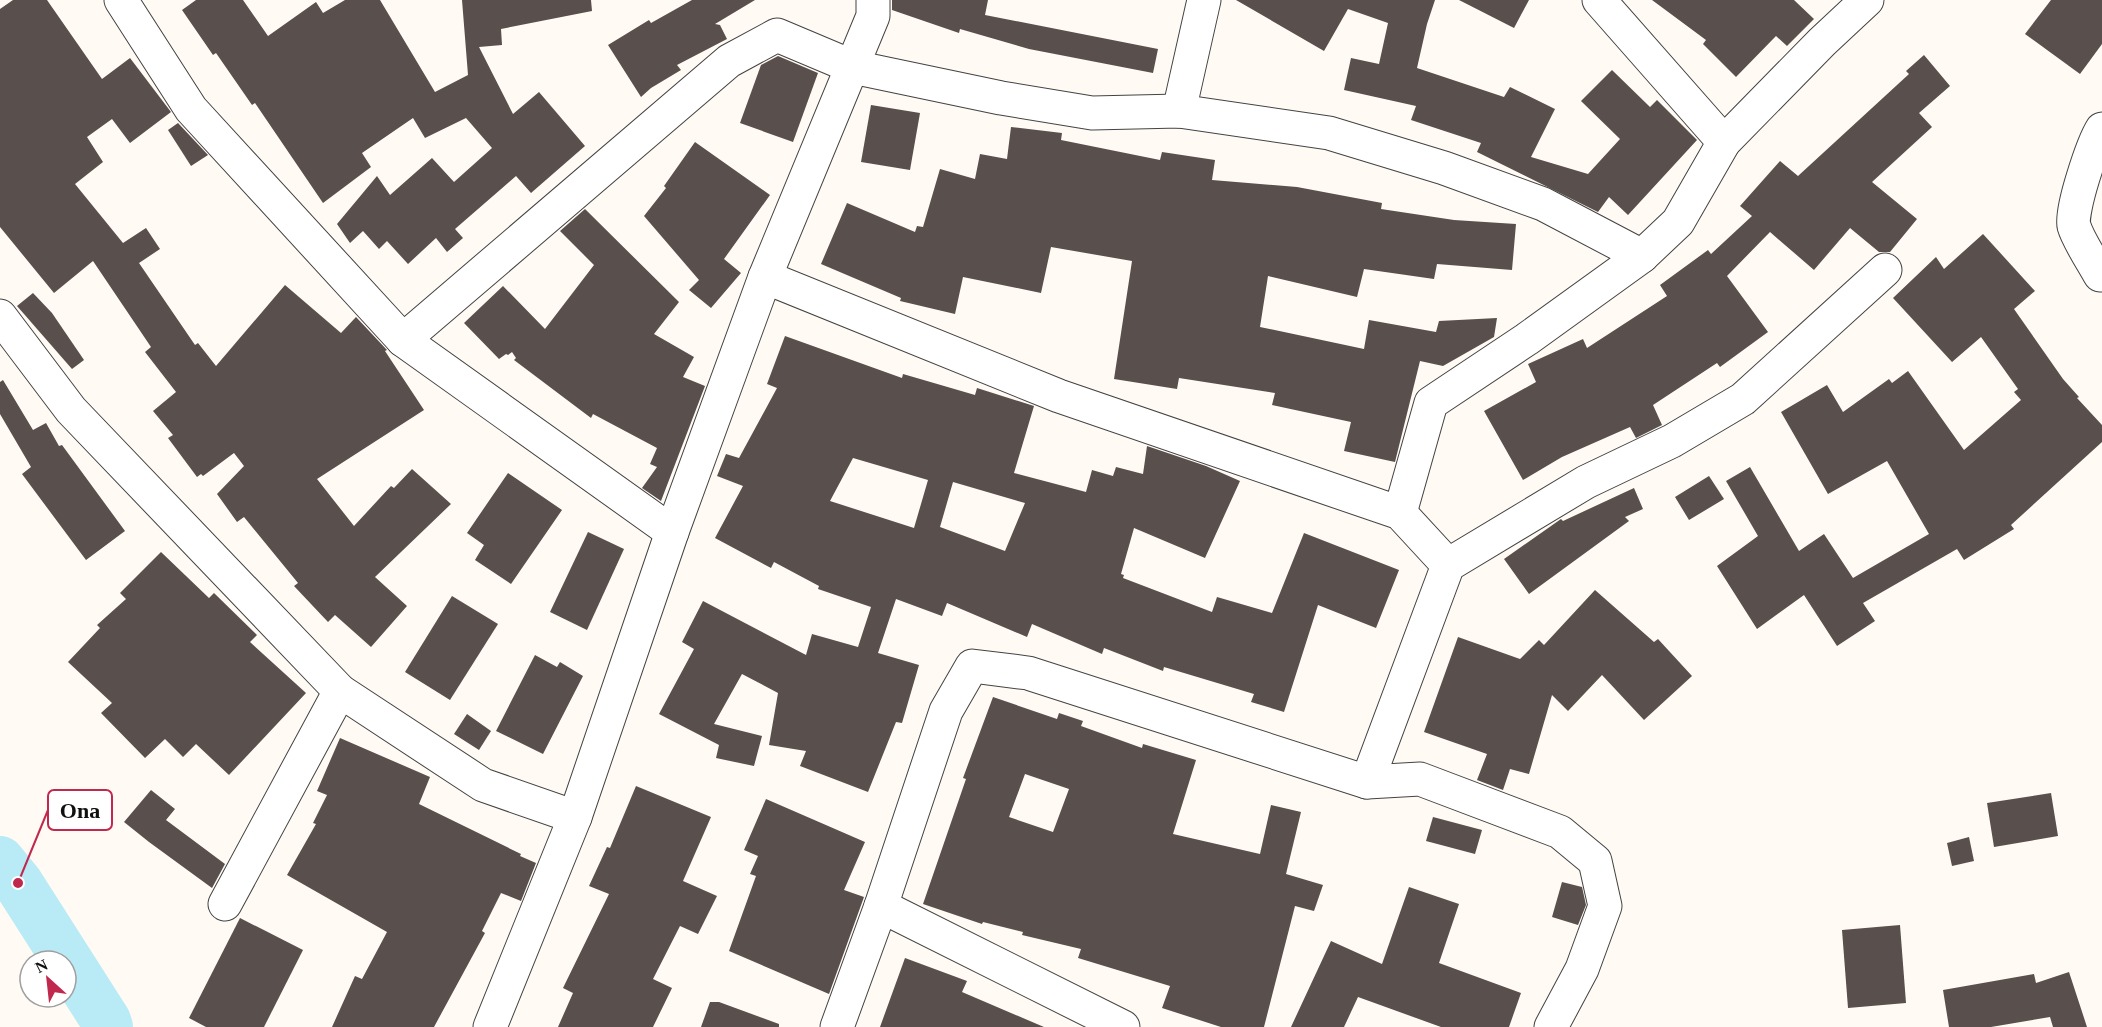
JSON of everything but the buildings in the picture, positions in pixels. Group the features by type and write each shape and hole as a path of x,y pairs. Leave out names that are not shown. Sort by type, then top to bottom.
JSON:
{"street":[{"path":"121,0 191,109 403,340 672,532"},
{"path":"490,1027 576,817 672,532 765,277 873,16 873,0"},
{"path":"1179,111 1204,0"},
{"path":"1599,0 1724,142"},
{"path":"1400,513 1431,404 1527,339 1642,256 1678,222 1724,142 1822,42 1867,0"},
{"path":"403,340 729,61 777,34 853,67 1001,98 1092,113 1179,111 1329,133 1444,168 1543,204 1642,256"},
{"path":"2100,275 2073,224 2079,192 2097,137 2102,129"},
{"path":"1367,782 1448,565 1586,483 1672,441 1743,399 1885,270"},
{"path":"765,277 1059,396 1400,513 1448,565"},
{"path":"0,316 71,410 340,691 483,785 576,817"},
{"path":"837,1027 882,906 946,711 972,666 1028,673 1367,782 1420,779 1560,832 1595,861 1605,906 1582,969 1551,1027"},
{"path":"225,904 340,691"},
{"path":"882,906 1123,1027"}],"waterway":[{"path":"0,861 18,883 108,1027"}],"place":[{"name":"Ona","path":"18,883"}]}
